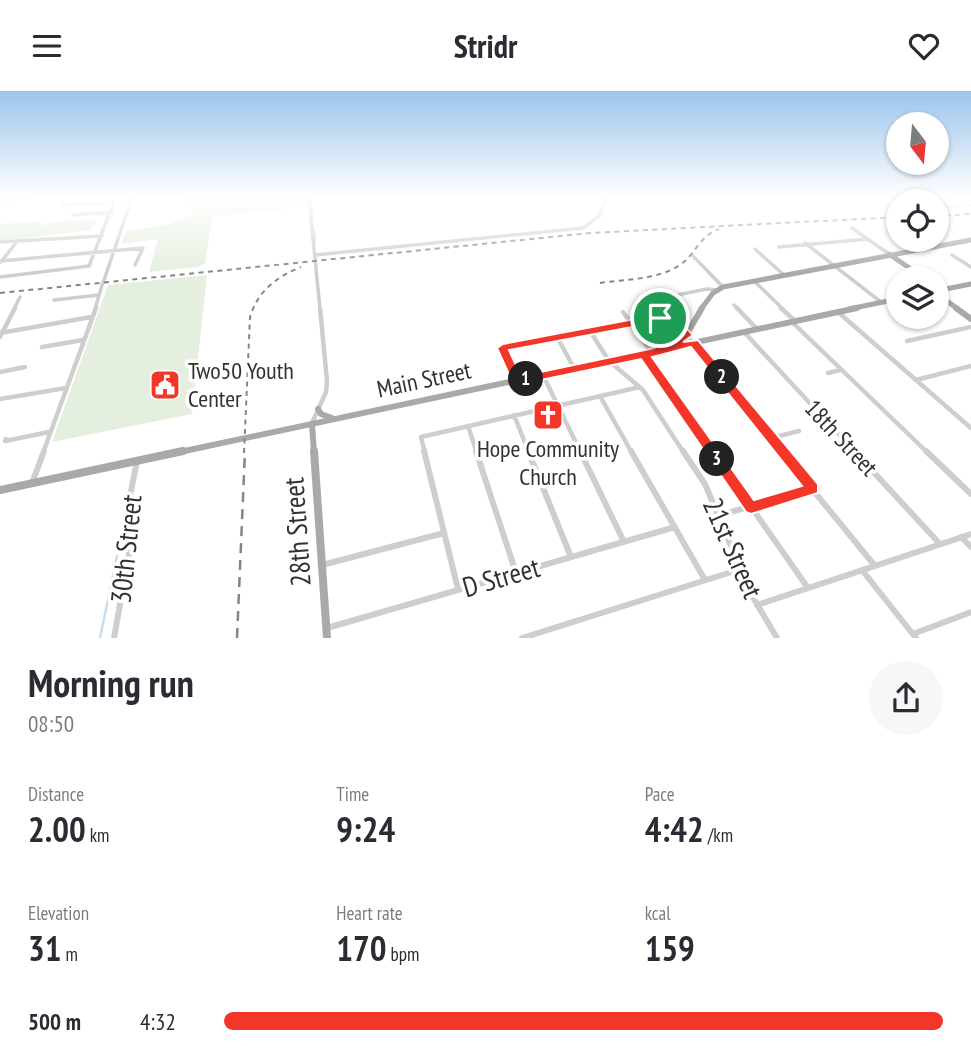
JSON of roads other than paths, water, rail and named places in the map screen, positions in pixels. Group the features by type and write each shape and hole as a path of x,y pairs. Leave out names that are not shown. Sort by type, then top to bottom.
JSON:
{"main road":[{"path":"651,353 687,335 704,302 720,289 971,240"},
{"path":"889,254 906,266"},
{"path":"949,289 971,284"},
{"name":"Main Street","path":"0,490 886,301"},
{"path":"949,302 971,319"},
{"path":"318,409 323,416 334,419"},
{"name":"28th Street","path":"312,424 327,633"}],"street":[{"path":"0,277 86,268 107,224"},
{"path":"31,483 67,388 97,295 125,224"},
{"path":"312,224 327,381 312,424"},
{"path":"315,255 583,228 592,224"},
{"path":"852,228 889,254"},
{"path":"0,242 102,236"},
{"path":"779,247 868,239"},
{"path":"0,261 18,240"},
{"path":"805,243 881,302"},
{"path":"0,261 143,249 135,265"},
{"path":"755,249 784,275"},
{"path":"952,255 971,267"},
{"path":"693,256 720,289"},
{"path":"754,281 971,494"},
{"path":"720,289 657,299 875,565"},
{"path":"54,300 99,295"},
{"path":"1,334 20,297"},
{"path":"734,305 757,329"},
{"path":"623,312 751,507 808,588"},
{"path":"837,312 971,428"},
{"path":"517,381 503,348 671,316"},
{"path":"1,334 91,317"},
{"path":"907,341 971,327"},
{"name":"21st Street","path":"590,331 609,361 640,387 705,484 757,605 777,638"},
{"name":"18th Street","path":"743,332 940,544"},
{"path":"557,337 574,369"},
{"path":"42,347 83,340"},
{"path":"916,380 971,366"},
{"path":"0,372 25,367"},
{"path":"828,373 841,369"},
{"path":"542,375 624,542"},
{"path":"458,589 421,437 640,387"},
{"path":"0,399 67,388"},
{"path":"600,396 705,580"},
{"path":"514,415 571,557"},
{"path":"468,426 516,573"},
{"path":"771,438 799,431"},
{"path":"6,439 5,441 50,432"},
{"name":"30th Street","path":"114,638 130,554 125,521 138,460"},
{"path":"719,516 813,489"},
{"name":"D Street","path":"327,633 458,589 675,527"},
{"path":"322,565 444,533"},
{"path":"757,605 971,534"},
{"path":"961,537 971,547"},
{"path":"522,638 741,569"},
{"path":"863,570 914,636 971,612"}],"waterway":[{"path":"315,236 315,241"},
{"path":"100,638 117,556"}],"railway":[{"path":"0,293 590,233 772,224"},
{"path":"600,283 631,280 671,270 685,261 707,236 719,229"},
{"path":"244,453 250,317 253,308 269,286 301,267"},
{"path":"237,638 245,451"}],"place":[{"name":"Two50 Youth Center","path":"165,385"},
{"name":"Hope Community Church","path":"548,415"}]}
